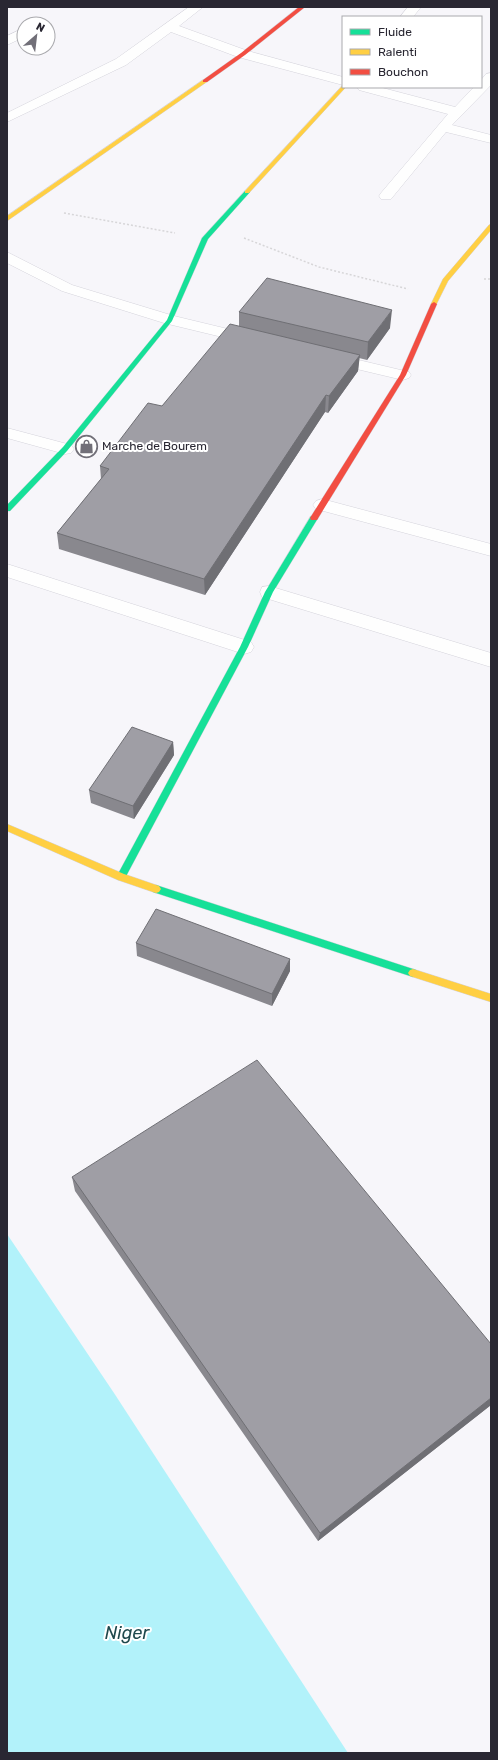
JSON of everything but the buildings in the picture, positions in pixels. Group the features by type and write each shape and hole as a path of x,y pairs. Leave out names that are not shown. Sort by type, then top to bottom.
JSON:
{"street":[{"path":"7,118 121,62 197,7"},
{"path":"7,219 243,54 302,7"},
{"path":"407,16 415,7"},
{"path":"170,27 243,54 342,81"},
{"path":"7,41 16,36"},
{"path":"482,86 491,77"},
{"path":"7,509 65,449 170,320 206,238 342,88"},
{"path":"368,88 457,112"},
{"path":"386,196 443,127 480,88"},
{"path":"443,127 491,139"},
{"path":"120,877 244,647 269,592 403,375 445,280 491,226"},
{"path":"7,257 67,288 170,320 263,342"},
{"path":"318,355 403,375"},
{"path":"7,433 65,449"},
{"path":"322,504 491,550"},
{"path":"7,570 244,647"},
{"path":"269,592 491,660"},
{"path":"7,827 120,877 491,998"}],"path":[{"path":"24,206 206,238 240,236 319,267 423,292 445,280 491,278"}],"water":[{"name":"Niger","path":"7,1234 114,1393 348,1753 7,1753"}],"traffic: fast":[{"path":"7,509 65,449 170,320 205,238 247,192"},
{"path":"121,877 244,647 269,592 314,518"},
{"path":"156,889 413,973"}],"traffic: slow":[{"path":"7,219 205,81"},
{"path":"247,192 342,88"},
{"path":"434,304 445,280 491,226"},
{"path":"7,827 121,877 156,889"},
{"path":"413,973 491,998"}],"traffic: jam":[{"path":"205,81 243,54 302,7"},
{"path":"314,518 403,375 434,304"}],"place":[{"name":"Marche de Bourem","path":"86,446"}]}
